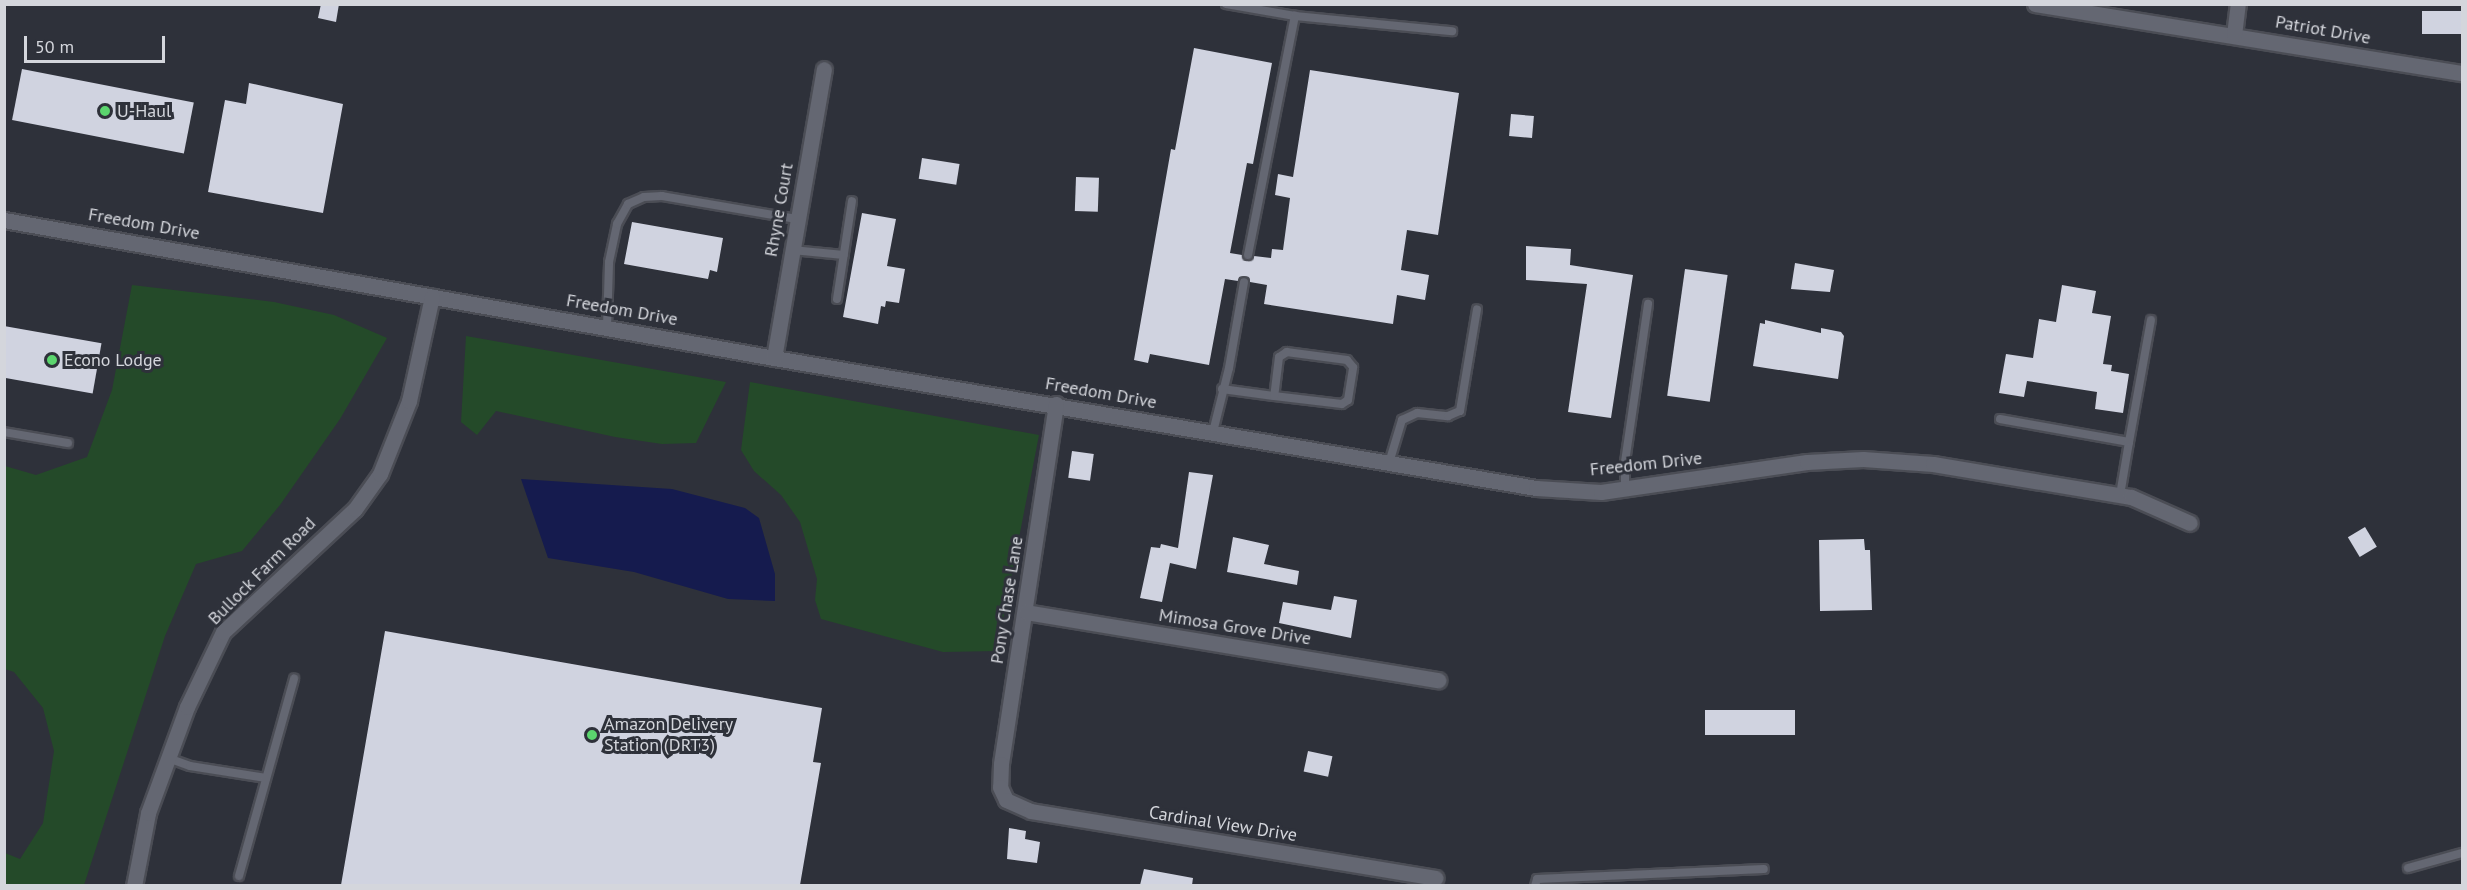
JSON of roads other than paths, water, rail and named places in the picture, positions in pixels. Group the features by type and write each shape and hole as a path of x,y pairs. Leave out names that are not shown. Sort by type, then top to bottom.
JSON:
{"street":[{"name":"Patriot Drive","path":"2034,4 2463,73"},
{"path":"2234,35 2238,4"},
{"name":"Rhyne Court","path":"774,358 824,69"},
{"name":"Freedom Drive","path":"4,220 774,358 1536,488 1601,492 1807,462 1863,459 1933,464 2120,495 2190,523"},
{"name":"Bullock Farm Road","path":"134,885 148,813 187,707 223,633 355,509 380,474 409,401 432,296"},
{"name":"Pony Chase Lane","path":"1006,800 1000,787 1001,764 1056,405"},
{"name":"Mimosa Grove Drive","path":"1026,612 1438,680"},
{"name":"Cardinal View Drive","path":"1006,800 1031,811 1436,878"}],"lane":[{"path":"1226,4 1295,16 1452,31"},
{"path":"1248,255 1295,16"},
{"path":"607,327 609,262 617,224 628,204 644,197 662,196 797,219"},
{"path":"837,299 852,201"},
{"path":"792,250 844,255"},
{"path":"1213,432 1222,389 1229,369 1244,282"},
{"path":"1625,489 1625,462 1648,304"},
{"path":"1389,463 1402,420 1417,413 1448,416 1460,411 1477,309"},
{"path":"2120,495 2151,320"},
{"path":"1222,389 1274,396 1342,405 1348,400 1353,367 1347,360 1287,352 1279,357 1274,396"},
{"path":"2000,419 2129,442"},
{"path":"4,432 68,443"},
{"path":"239,876 294,679"},
{"path":"168,758 190,766 266,778"},
{"path":"2408,868 2463,854"},
{"path":"1535,885 1537,879 1764,868"}],"place":[{"name":"U-Haul","path":"105,111"},
{"name":"Econo Lodge","path":"52,360"},
{"name":"Amazon Delivery Station (DRT3)","path":"592,735"}]}
